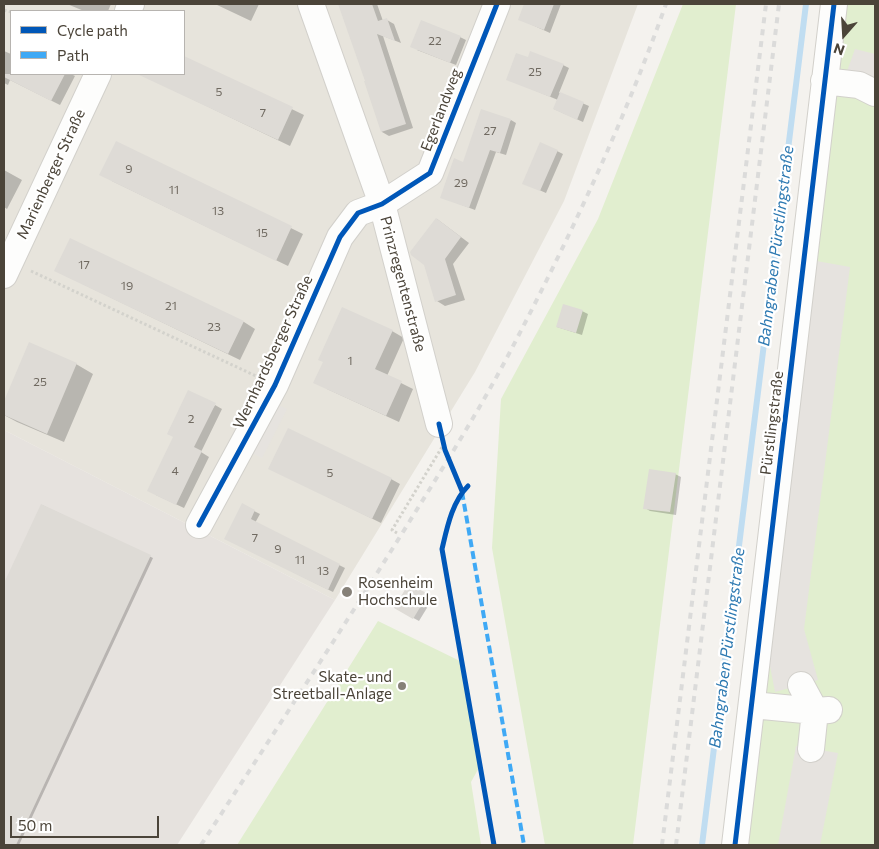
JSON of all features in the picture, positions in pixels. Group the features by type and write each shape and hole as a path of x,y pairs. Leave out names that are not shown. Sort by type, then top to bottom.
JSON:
{"street":[{"name":"Prinzregentenstraße","path":"312,4 382,204 441,434"},
{"name":"Egerlandweg","path":"382,204 430,173 497,4"},
{"name":"Pürstlingstraße","path":"735,845 834,4"},
{"name":"Marienberger Straße","path":"7,268 98,75"},
{"path":"824,81 859,85 875,93"},
{"name":"Wernhardsberger Straße","path":"199,525 274,385 340,237 358,213 382,204"},
{"path":"801,685 822,710"},
{"path":"752,705 822,710"},
{"path":"811,748 822,710"}],"path":[{"path":"7,268 274,385"},
{"path":"397,533 392,530 441,434"}],"shaded area":[{"path":"4,4 638,4 564,201 475,372 335,600 4,430"},
{"path":"855,49 875,54 875,106 841,88"},
{"path":"811,260 850,267 804,629 818,680 775,692 767,651"},
{"path":"276,404 287,409 262,458 252,453"},
{"path":"4,430 335,600 177,845 4,845"},
{"path":"796,746 838,753 820,845 778,845"}],"green space":[{"path":"683,4 736,4 633,845 545,845 492,548 501,399 598,219"},
{"path":"834,4 875,4 875,845 735,845"},
{"path":"378,621 462,662 481,764 471,782 481,845 237,845"}],"building":[{"path":"338,4 372,4 378,21 387,18 395,41 377,34 406,124 381,132"},
{"path":"524,4 554,4 544,30 518,20"},
{"path":"421,20 461,36 450,63 410,47"},
{"path":"530,51 564,64 550,97 506,80 516,53 528,57"},
{"path":"185,56 293,107 278,140 139,75 185,75"},
{"path":"4,74 64,75 51,101 4,77"},
{"path":"560,92 584,102 577,120 553,109"},
{"path":"481,109 511,119 500,153 490,150 469,208 440,198 454,158 463,162"},
{"path":"116,141 292,226 276,261 99,175"},
{"path":"540,142 558,150 540,191 522,184"},
{"path":"436,218 461,237 445,259 456,295 435,302 424,265 411,255 410,252"},
{"path":"70,238 244,321 228,354 54,271"},
{"path":"563,304 583,310 576,333 556,327"},
{"path":"342,307 393,330 375,369 402,381 386,416 313,383 323,362 318,360"},
{"path":"29,342 77,363 47,434 4,415 4,401"},
{"path":"188,390 216,403 194,447 202,451 176,505 147,491 173,437 167,434"},
{"path":"288,428 392,478 372,519 268,469"},
{"path":"649,469 676,473 670,512 643,509"},
{"path":"242,503 255,510 251,519 340,564 328,590 224,539"},
{"path":"41,504 151,555 16,845 4,845 4,583"},
{"path":"409,583 428,594 413,619 394,608"}],"waterway":[{"name":"Bahngraben Pürstlingstraße","path":"702,845 806,4"}],"railway":[{"path":"201,845 390,553 501,369 555,264 595,179 650,48 666,4"},
{"path":"662,845 766,4"},
{"path":"676,845 779,4"}],"marked path":[{"path":"462,492 524,845"}],"cycle path":[{"path":"199,525 275,385 340,237 358,213 382,204 430,173 497,4"},
{"path":"735,845 834,4"},
{"path":"439,424 445,450 462,491"},
{"path":"468,486 462,492 454,507 442,549 494,845"}],"place":[{"name":"Rosenheim Hochschule","path":"347,592"},
{"name":"Skate- und Streetball-Anlage","path":"402,686"}]}
